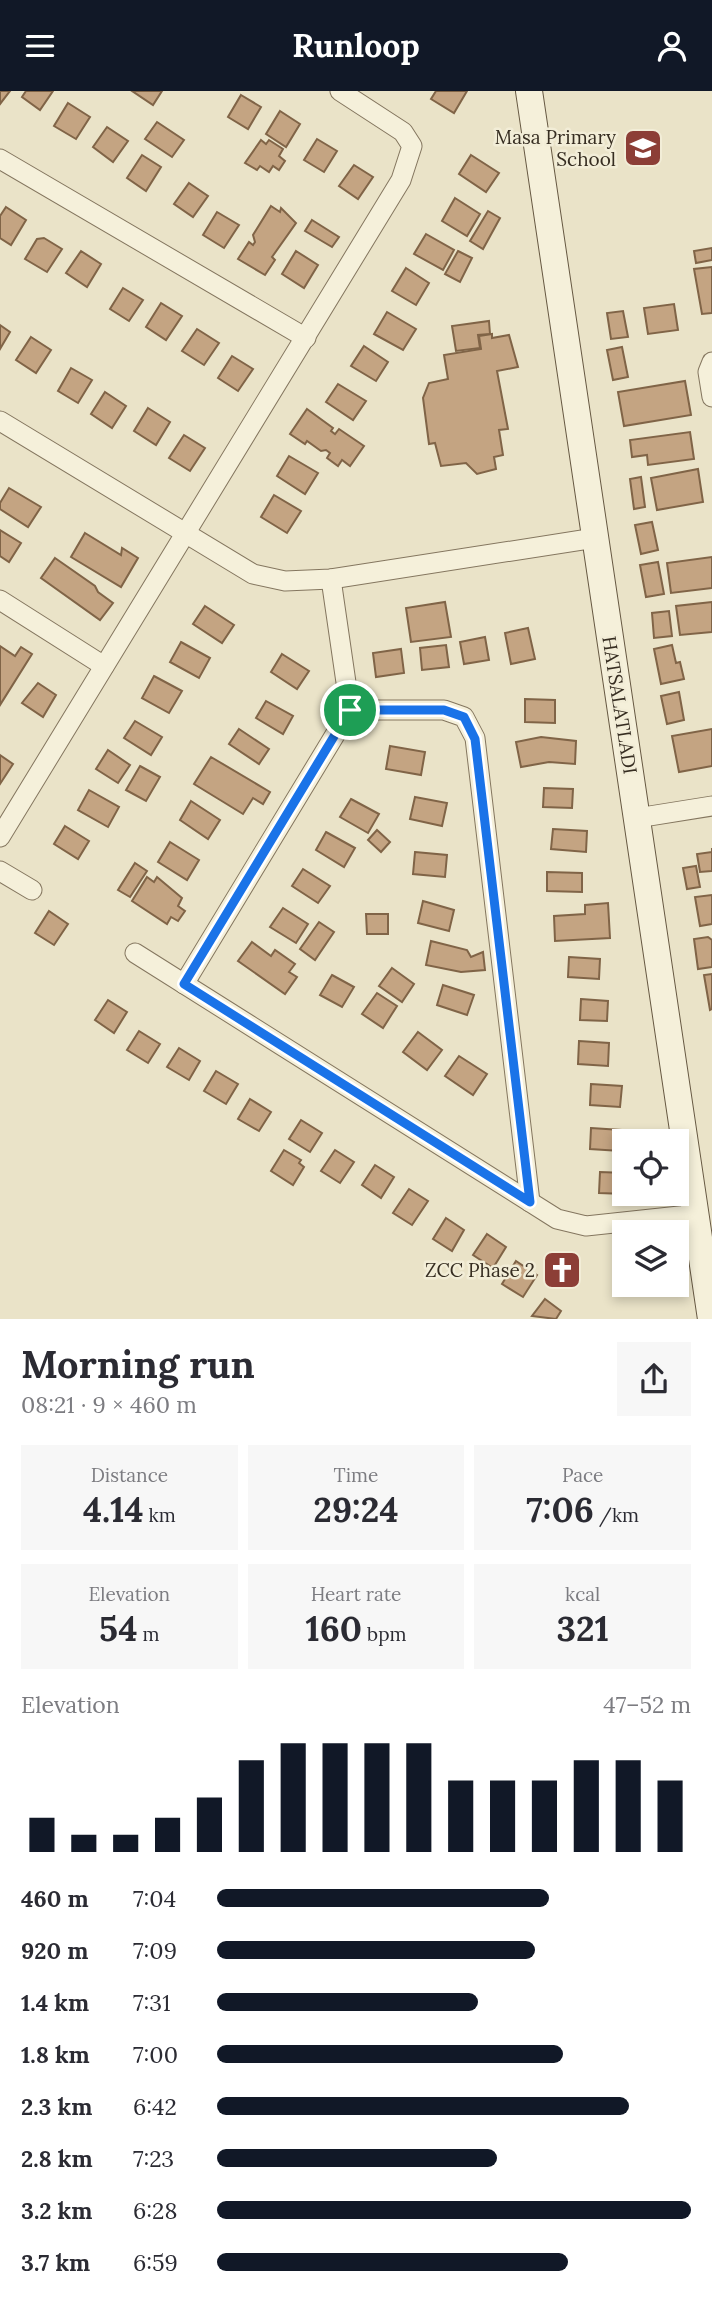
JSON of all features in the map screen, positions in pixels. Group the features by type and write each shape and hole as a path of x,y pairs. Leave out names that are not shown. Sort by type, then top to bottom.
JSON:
{"street":[{"path":"0,837 401,180 412,146 403,132 340,91"},
{"name":"HATSALATLADI","path":"529,91 698,1214 711,1319"},
{"path":"0,159 306,338"},
{"path":"712,362 708,372 712,397"},
{"path":"0,422 253,574 285,581 331,579 596,538"},
{"path":"184,984 350,710 331,579"},
{"path":"0,600 104,666"},
{"path":"350,710 444,710 464,717 475,739 530,1202"},
{"path":"637,818 712,807"},
{"path":"0,871 32,890"},
{"path":"135,953 557,1219 586,1226 698,1214"}],"building":[{"path":"0,91 10,91 0,104"},
{"path":"26,91 53,91 40,110 22,97"},
{"path":"132,91 162,91 153,105"},
{"path":"436,91 467,91 454,113 431,99"},
{"path":"241,95 261,107 248,129 228,117"},
{"path":"68,103 90,117 76,139 54,126"},
{"path":"280,111 300,124 286,147 266,134"},
{"path":"157,122 184,140 172,157 145,139"},
{"path":"107,127 128,141 113,162 93,147"},
{"path":"317,139 337,151 324,172 304,160"},
{"path":"261,140 266,144 269,140 283,149 279,156 285,161 279,170 273,166 269,172 260,166 257,170 245,163"},
{"path":"142,155 161,167 146,191 127,178"},
{"path":"471,155 499,173 486,192 459,174"},
{"path":"354,165 373,177 358,199 339,186"},
{"path":"189,183 208,196 193,217 174,204"},
{"path":"455,198 480,214 467,236 442,221"},
{"path":"271,206 280,212 281,208 296,223 272,257 275,260 265,275 238,259 249,242 253,245 255,242 253,235"},
{"path":"6,207 26,220 11,245 0,238 0,216"},
{"path":"488,211 500,218 483,249 470,241"},
{"path":"217,212 239,225 224,248 203,235"},
{"path":"312,220 339,237 332,247 305,231"},
{"path":"426,234 454,250 443,270 414,254"},
{"path":"44,238 62,249 47,272 25,259 37,239"},
{"path":"712,248 712,260 696,263 694,251"},
{"path":"81,251 101,264 87,287 66,273"},
{"path":"296,251 318,265 304,288 282,274"},
{"path":"458,251 472,258 460,282 445,274"},
{"path":"712,267 712,313 702,314 694,269"},
{"path":"406,268 429,283 416,305 392,291"},
{"path":"123,288 143,300 129,321 110,309"},
{"path":"161,303 182,316 166,340 146,327"},
{"path":"674,304 678,330 648,334 644,308"},
{"path":"623,311 628,337 611,339 607,313"},
{"path":"387,312 416,329 403,350 374,334"},
{"path":"489,321 490,334 478,335 480,348 456,351 452,326"},
{"path":"0,325 10,332 0,349"},
{"path":"197,329 219,343 204,365 182,351"},
{"path":"492,334 492,338 509,335 518,367 497,371 508,429 499,430 503,455 494,457 496,469 477,474 466,463 441,466 435,443 429,444 423,398 429,383 448,379 444,355 481,349 479,336"},
{"path":"31,337 51,350 36,373 16,360"},
{"path":"364,346 388,362 376,381 351,366"},
{"path":"622,347 628,377 613,380 607,350"},
{"path":"232,356 253,369 238,391 218,378"},
{"path":"71,368 92,380 78,403 58,391"},
{"path":"685,381 691,415 624,426 618,392"},
{"path":"338,384 366,401 353,420 326,402"},
{"path":"105,392 126,406 112,428 91,414"},
{"path":"148,408 170,422 156,445 134,431"},
{"path":"307,409 333,428 331,431 335,434 339,429 364,446 350,466 342,460 338,466 327,458 330,453 326,450 321,451 307,441 305,444 290,434"},
{"path":"690,432 694,459 648,465 647,455 632,457 630,440"},
{"path":"184,435 205,448 190,471 169,458"},
{"path":"289,456 318,473 305,494 277,476"},
{"path":"698,469 703,502 657,510 651,478"},
{"path":"641,477 645,507 634,509 630,479"},
{"path":"9,488 41,507 28,527 0,509 0,503"},
{"path":"274,495 301,511 287,533 261,517"},
{"path":"652,522 658,550 641,554 635,525"},
{"path":"0,530 21,543 9,562 0,556"},
{"path":"85,533 121,555 122,548 138,558 121,587 71,557"},
{"path":"712,557 712,588 671,593 667,563"},
{"path":"55,558 95,586 98,592 113,603 100,620 41,578"},
{"path":"658,562 664,594 646,597 640,565"},
{"path":"445,602 451,637 411,642 406,608"},
{"path":"712,602 712,632 680,635 676,606"},
{"path":"205,606 234,625 222,643 193,624"},
{"path":"669,611 672,636 654,638 652,613"},
{"path":"528,628 535,659 511,664 505,633"},
{"path":"485,637 489,660 464,664 460,642"},
{"path":"181,642 210,658 199,678 170,662"},
{"path":"446,645 449,667 422,670 420,648"},
{"path":"672,645 676,663 680,662 684,679 661,684 654,649"},
{"path":"0,646 15,656 21,647 32,654 0,705"},
{"path":"401,649 404,673 376,677 373,653"},
{"path":"282,654 309,671 297,689 271,672"},
{"path":"154,676 182,691 169,713 142,698"},
{"path":"38,683 56,695 43,717 22,703"},
{"path":"679,692 684,720 667,724 661,696"},
{"path":"525,699 555,700 555,723 525,722"},
{"path":"266,701 293,716 283,734 256,718"},
{"path":"135,721 162,737 151,755 124,738"},
{"path":"239,729 269,749 259,764 229,744"},
{"path":"712,729 712,766 679,772 672,736"},
{"path":"541,737 576,741 575,764 549,762 521,767 516,742"},
{"path":"390,746 425,752 421,775 386,769"},
{"path":"108,750 130,765 118,783 96,769"},
{"path":"0,755 13,764 0,784"},
{"path":"211,757 270,792 263,804 253,798 243,814 194,784"},
{"path":"140,766 160,777 146,801 126,790"},
{"path":"544,788 573,789 572,808 543,807"},
{"path":"89,790 119,807 108,827 78,810"},
{"path":"415,797 447,803 442,826 410,819"},
{"path":"351,799 379,814 368,833 340,817"},
{"path":"191,801 220,820 208,839 180,820"},
{"path":"65,826 89,841 78,859 54,844"},
{"path":"553,829 587,831 586,852 551,849"},
{"path":"377,830 390,842 381,852 368,840"},
{"path":"326,832 355,848 344,867 316,850"},
{"path":"170,842 199,860 187,880 158,862"},
{"path":"415,852 447,855 445,877 413,874"},
{"path":"712,852 712,871 700,872 697,854"},
{"path":"135,863 147,871 130,897 118,890"},
{"path":"696,866 700,887 687,889 683,868"},
{"path":"303,869 330,886 318,903 292,886"},
{"path":"547,872 582,873 582,892 547,891"},
{"path":"147,877 154,882 157,877 182,898 178,906 185,911 178,921 171,917 167,924 132,901"},
{"path":"712,895 712,924 700,926 695,897"},
{"path":"423,901 454,910 449,931 418,923"},
{"path":"608,903 610,938 555,941 554,916 585,914 585,905"},
{"path":"283,908 308,924 296,943 270,927"},
{"path":"49,911 68,924 54,945 35,933"},
{"path":"366,914 388,914 388,934 367,934"},
{"path":"319,922 334,932 315,960 300,949"},
{"path":"708,937 712,940 712,967 698,969 694,939"},
{"path":"431,941 467,950 471,957 483,952 485,970 461,972 426,965"},
{"path":"252,942 271,956 275,950 295,964 289,972 297,977 285,994 238,961"},
{"path":"569,957 600,959 599,979 568,977"},
{"path":"392,968 414,984 402,1002 379,986"},
{"path":"712,974 712,1009 710,1010 704,975"},
{"path":"332,975 354,987 342,1007 320,995"},
{"path":"443,985 474,995 467,1015 437,1005"},
{"path":"377,993 397,1006 383,1028 362,1014"},
{"path":"581,999 608,1001 607,1021 580,1020"},
{"path":"108,1000 127,1012 114,1033 95,1020"},
{"path":"139,1031 160,1044 148,1063 127,1050"},
{"path":"418,1032 442,1050 427,1070 403,1052"},
{"path":"579,1041 609,1043 608,1066 578,1064"},
{"path":"179,1048 200,1061 189,1080 167,1067"},
{"path":"459,1056 487,1074 473,1095 445,1076"},
{"path":"216,1071 238,1084 226,1104 204,1091"},
{"path":"591,1084 622,1086 620,1107 590,1105"},
{"path":"250,1099 271,1112 259,1131 238,1119"},
{"path":"301,1120 322,1133 310,1152 289,1139"},
{"path":"591,1128 612,1129 612,1150 590,1149"},
{"path":"284,1150 301,1160 299,1163 304,1167 293,1185 271,1171"},
{"path":"335,1150 354,1162 340,1183 321,1171"},
{"path":"375,1165 394,1177 381,1198 362,1185"},
{"path":"600,1172 612,1172 612,1194 599,1193"},
{"path":"409,1189 428,1201 412,1225 393,1213"},
{"path":"446,1218 464,1230 452,1251 433,1239"},
{"path":"487,1234 506,1247 493,1268 473,1255"},
{"path":"516,1261 537,1275 523,1297 502,1284"},
{"path":"545,1299 561,1311 556,1319 532,1316"}],"place":[{"name":"Masa Primary School","path":"643,148"},
{"name":"ZCC Phase 2","path":"562,1270"}],"route":[{"path":"350,710 444,710 464,717 475,739 530,1202 184,984 350,710"}]}
